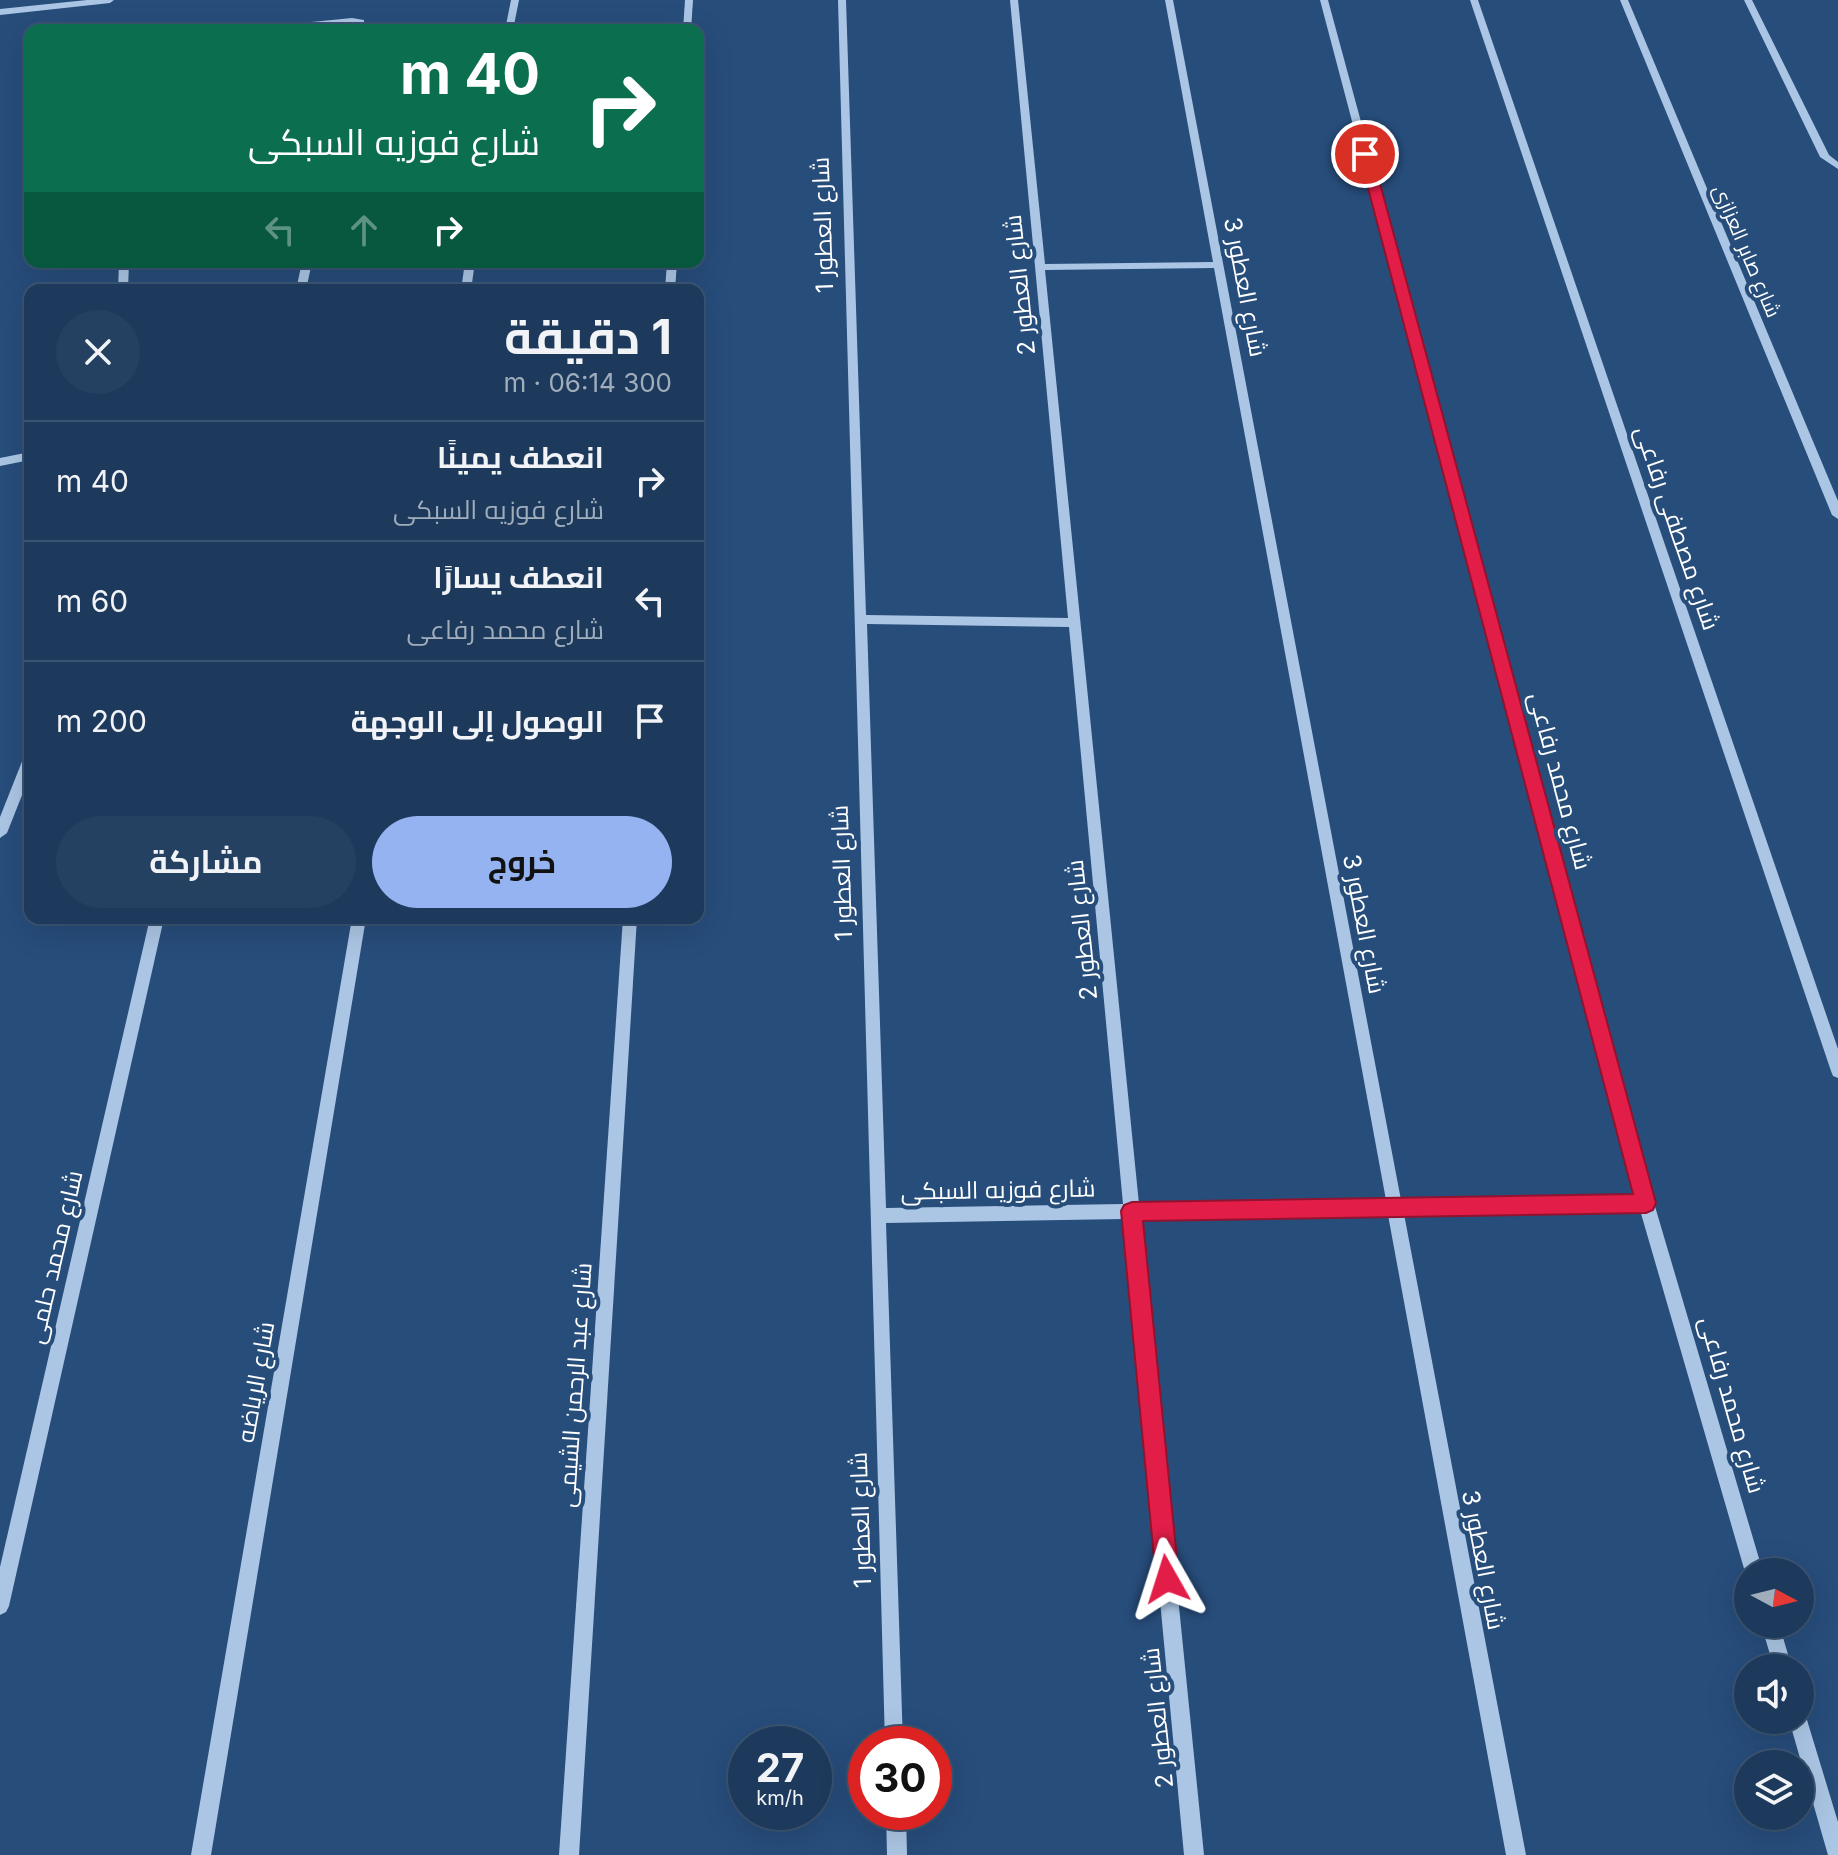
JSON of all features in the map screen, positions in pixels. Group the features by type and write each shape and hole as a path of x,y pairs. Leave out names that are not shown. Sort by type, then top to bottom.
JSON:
{"street":[{"path":"0,12 110,0"},
{"path":"510,24 515,0"},
{"path":"687,24 689,0"},
{"name":"شارع العطور 1","path":"842,0 893,1726"},
{"name":"شارع العطور 2","path":"1014,0 1194,1855"},
{"name":"شارع العطور 3","path":"1169,0 1516,1855"},
{"name":"شارع محمد رفاعى","path":"1324,0 1646,1203 1750,1558"},
{"name":"شارع مصطفى رفاعى","path":"1474,0 1838,1071"},
{"name":"شارع صابر العزازى","path":"1624,0 1838,515"},
{"path":"1748,0 1822,153 1838,166"},
{"path":"325,24 357,21 361,24"},
{"path":"1040,267 1218,265"},
{"path":"0,462 24,457"},
{"path":"860,619 1075,623"},
{"path":"0,833 24,774"},
{"name":"شارع محمد حلمى","path":"0,1606 156,924"},
{"name":"شارع الرياضه","path":"201,1855 358,924"},
{"name":"شارع عبد الرحمن الشيمى","path":"569,1855 630,924"},
{"name":"شارع فوزيه السبكى","path":"878,1216 1646,1203"},
{"path":"1802,1734 1838,1855"},
{"path":"896,1830 897,1855"}],"route":[{"path":"1167,1579 1132,1211 1646,1203 1365,154"}]}
